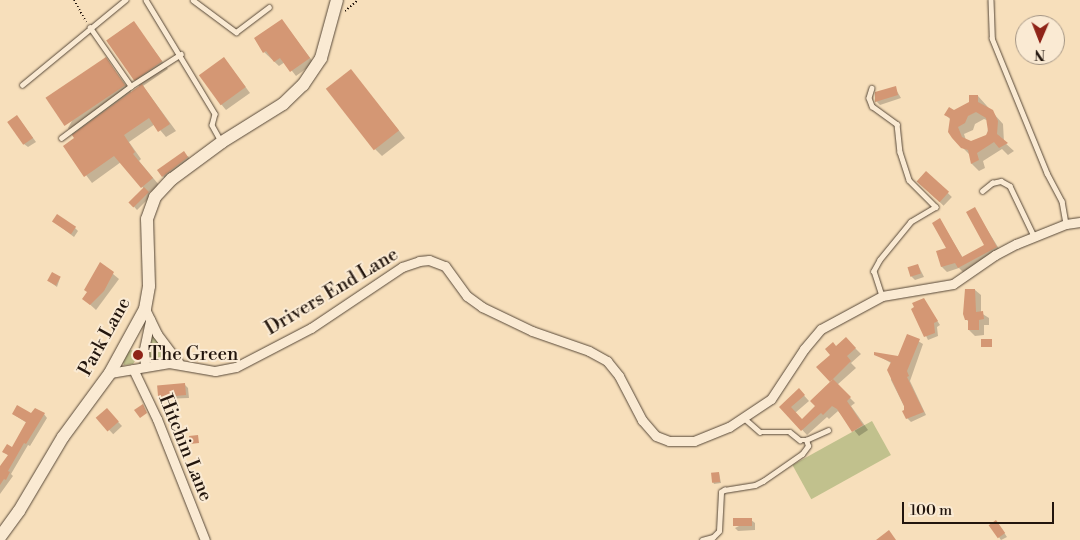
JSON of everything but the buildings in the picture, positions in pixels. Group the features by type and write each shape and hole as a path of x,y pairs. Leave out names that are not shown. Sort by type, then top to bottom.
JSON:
{"street":[{"name":"Park Lane","path":"0,537 19,512 63,437 110,373 127,342 147,315 149,286 146,244 147,218 155,197 172,179 222,142 283,104 310,77 328,41 337,0"},
{"name":"Drivers End Lane","path":"110,373 144,366 179,363 215,371 236,366 311,328 402,267 410,263 429,260 445,266 467,296 482,308 532,331 589,351 607,361 619,376 642,420 656,436 669,441 694,441 717,434 771,399 804,349 821,329 882,296 953,284 995,255 1034,236 1066,224 1080,222"},
{"path":"144,366 147,315"},
{"path":"147,315 163,344 179,363"},
{"path":"127,342 144,349"},
{"name":"Hitchin Lane","path":"133,368 157,419 205,540"}],"lane":[{"path":"22,85 125,0"},
{"path":"146,0 181,54 216,114 212,125 222,142"},
{"path":"193,0 236,32 269,6"},
{"path":"991,0 992,38 1048,173 1062,201 1066,224"},
{"path":"90,27 131,86"},
{"path":"60,138 131,86 181,54"},
{"path":"872,88 869,98 872,106 897,124 900,152 909,180 936,207 911,222 880,260 874,271 882,296"},
{"path":"982,191 986,186 1001,181 1010,186 1034,236"},
{"path":"744,418 760,432 790,432 800,440 806,440 828,430"},
{"path":"719,540 716,533 720,522 721,492 754,485 764,480 802,454 808,446 806,440"},
{"path":"702,540 716,533"}],"path":[{"path":"74,0 90,27"}],"green space":[{"path":"152,333 169,356 168,359 152,360 147,358"},
{"path":"128,351 136,352 137,358 133,364 124,365 123,362"},
{"path":"872,421 891,455 811,499 792,465"}],"place":[{"name":"The Green","path":"138,355"}]}
